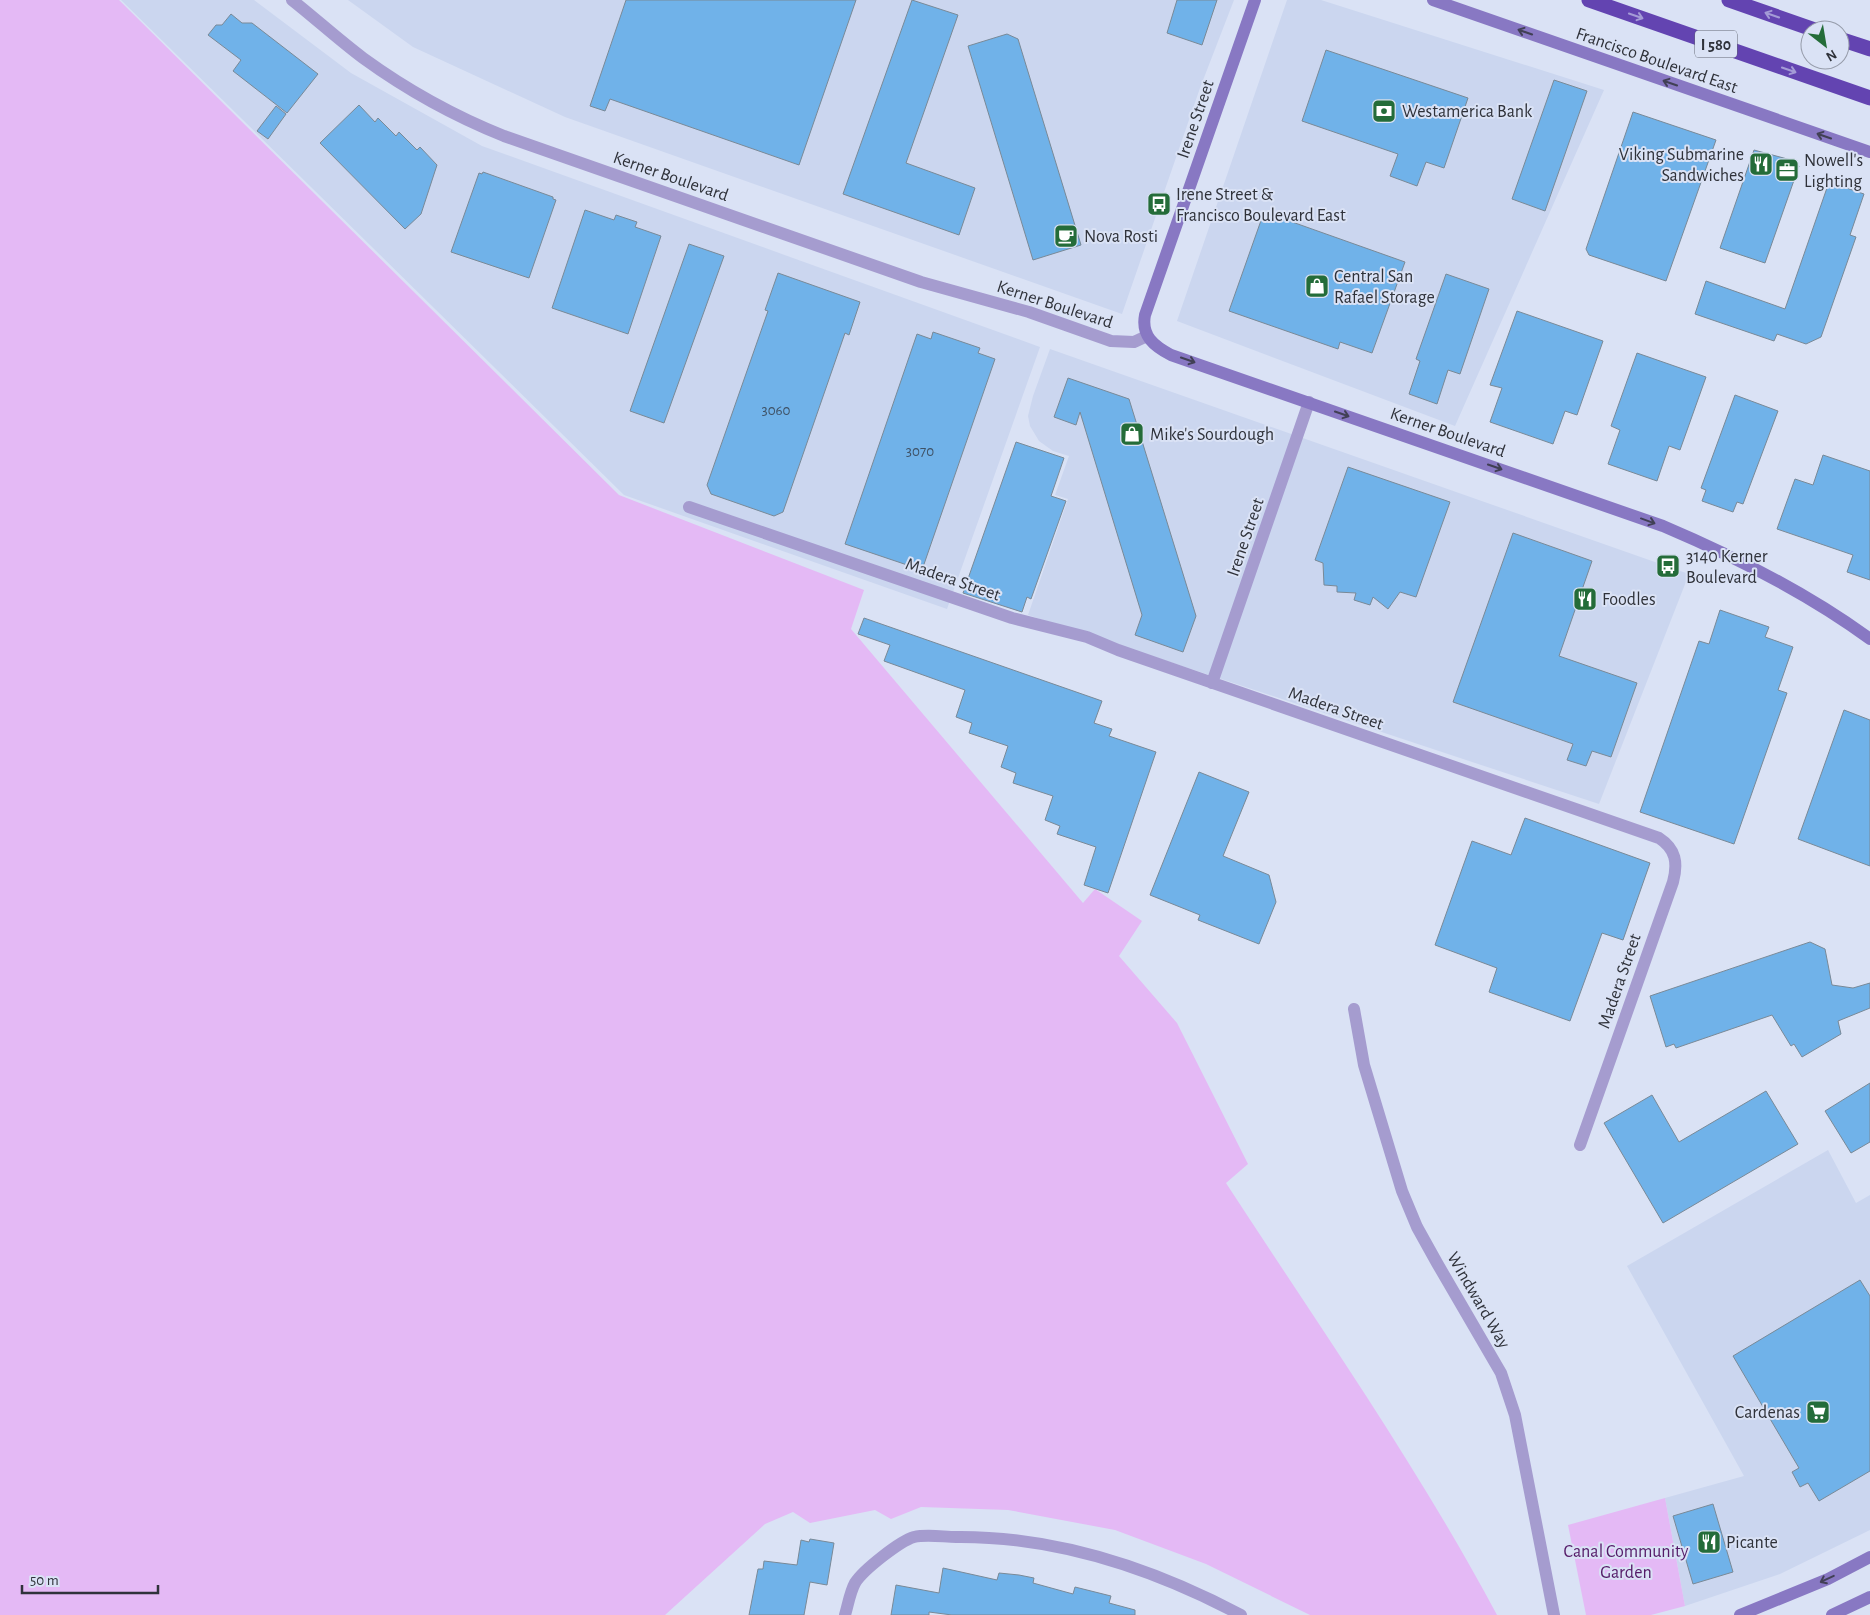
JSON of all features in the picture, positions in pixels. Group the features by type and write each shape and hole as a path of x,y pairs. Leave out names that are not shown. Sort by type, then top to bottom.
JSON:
{"highway":[{"name":"I 580","path":"1590,0 1870,99"},
{"name":"I 580","path":"1729,0 1800,25"},
{"path":"1850,42 1870,49"}],"street":[{"name":"Kerner Boulevard","path":"292,0 362,57 396,81 439,106 504,136 921,282 1029,312 1111,341 1134,342 1147,336 1153,344 1171,355 1677,532 1773,578 1870,639"},
{"name":"Irene Street","path":"1147,336 1144,328 1145,315 1255,0"},
{"name":"Francisco Boulevard East","path":"1433,0 1870,152"},
{"name":"Irene Street","path":"1212,683 1309,402"},
{"name":"Madera Street","path":"689,507 1012,618 1087,637 1118,650 1659,838 1667,843 1675,858 1675,873 1580,1145"},
{"name":"Windward Way","path":"1354,1009 1364,1064 1402,1191 1433,1256 1501,1373 1516,1424 1554,1615"},
{"path":"844,1615 855,1582 877,1559 914,1537 984,1536 1066,1549 1119,1563 1179,1585 1241,1615"},
{"path":"1740,1615 1821,1582 1870,1557"},
{"path":"1832,1615 1870,1597"}],"shaded area":[{"path":"121,0 254,0 351,73 482,146 1040,347 947,609 624,495"},
{"path":"348,0 1234,0 1200,88 1122,314 565,117 413,47"},
{"path":"1287,0 1321,0 1604,90 1455,426 1177,321"},
{"path":"1050,349 1689,574 1599,804 1028,615 1068,499 1055,495 1069,456 1053,451 1039,441 1030,426 1028,416"},
{"path":"1828,1150 1856,1203 1870,1195 1870,1530 1780,1574 1685,1606 1665,1498 1744,1476 1627,1266"}],"green space":[{"path":"0,0 119,0 619,495 864,590 851,629 1083,903 1095,889 1142,921 1119,956 1177,1023 1248,1164 1226,1183 1401,1450 1497,1615 1310,1615 1206,1564 1115,1530 1008,1510 921,1507 891,1519 875,1510 810,1523 793,1512 765,1524 665,1615 0,1615"},
{"name":"Canal Community Garden","path":"1665,1498 1685,1606 1651,1615 1586,1615 1568,1525"}],"building":[{"path":"626,0 856,0 799,165 610,99 605,111 590,106"},
{"path":"912,0 958,15 906,163 975,188 959,235 843,194"},
{"path":"1177,0 1217,0 1202,45 1167,33"},
{"path":"231,14 242,23 252,23 318,74 287,113 233,71 241,60 208,35 216,25 222,25"},
{"path":"1007,34 1018,39 1081,245 1033,260 968,46"},
{"path":"1326,50 1468,98 1444,168 1426,162 1417,186 1390,176 1398,154 1302,121"},
{"path":"1554,80 1587,91 1545,211 1512,199"},
{"path":"359,105 375,122 378,118 396,136 399,132 417,150 420,147 437,165 421,214 405,229 320,143"},
{"path":"276,106 286,114 268,139 257,131"},
{"path":"1633,112 1716,140 1666,281 1589,255 1586,249"},
{"path":"1754,150 1791,160 1790,163 1799,166 1765,263 1720,248"},
{"path":"483,172 553,197 556,200 529,278 451,252 479,173 482,174"},
{"path":"1829,182 1864,194 1850,235 1856,237 1821,337 1806,344 1777,334 1774,341 1695,314 1706,281 1785,309"},
{"path":"585,210 614,220 616,215 637,222 635,227 661,236 628,334 552,308"},
{"name":"Central San Rafael Storage","path":"1264,212 1405,262 1372,353 1340,342 1338,349 1229,311"},
{"path":"689,244 724,256 664,423 630,411"},
{"path":"778,273 860,302 849,335 845,333 783,512 774,516 711,494 707,485 768,311 765,310"},
{"path":"1446,274 1489,289 1460,374 1448,370 1437,404 1409,394 1420,361 1416,359"},
{"path":"1517,311 1603,341 1577,415 1565,411 1553,444 1490,422 1502,388 1490,385"},
{"path":"933,332 980,348 978,353 995,359 922,570 845,544 917,334 931,339"},
{"path":"1637,353 1706,377 1680,450 1669,446 1657,481 1608,464 1620,430 1611,426"},
{"path":"1068,378 1129,399 1196,616 1183,652 1135,635 1142,615 1080,412 1076,425 1054,417"},
{"path":"1735,395 1778,411 1743,504 1737,502 1733,512 1702,501 1706,490 1701,488"},
{"path":"1016,442 1064,458 1051,496 1066,501 1031,599 1027,597 1022,612 963,593"},
{"path":"1823,455 1870,471 1870,580 1847,572 1853,555 1777,529 1795,479 1813,485"},
{"path":"1348,467 1450,502 1416,597 1400,592 1388,609 1373,597 1370,605 1354,600 1356,593 1337,592 1337,586 1324,585 1323,563 1315,560"},
{"path":"1513,533 1592,561 1559,656 1637,683 1611,757 1592,751 1586,766 1567,760 1573,744 1453,702"},
{"path":"1720,610 1769,627 1765,637 1793,647 1778,690 1787,693 1734,844 1640,812 1699,641 1709,644"},
{"path":"864,618 1102,701 1094,723 1112,729 1109,736 1156,752 1108,893 1084,885 1096,847 1057,834 1060,826 1045,820 1053,796 1013,783 1016,773 1001,767 1008,746 969,733 972,723 956,717 965,690 884,661 890,645 858,634"},
{"path":"1844,710 1870,720 1870,866 1798,839"},
{"path":"1199,772 1249,792 1223,856 1269,875 1276,902 1259,944 1198,920 1200,915 1150,895"},
{"path":"1525,818 1650,863 1623,940 1602,933 1570,1021 1489,992 1497,968 1435,945 1472,841 1511,855"},
{"path":"1810,942 1825,949 1832,985 1853,988 1870,983 1870,1008 1838,1021 1841,1034 1802,1057 1794,1044 1791,1046 1772,1015 1676,1048 1674,1044 1666,1047 1650,996"},
{"path":"1870,1083 1870,1142 1851,1153 1825,1111"},
{"path":"1766,1091 1798,1144 1663,1223 1604,1123 1652,1095 1679,1142"},
{"name":"Cardenas","path":"1860,1280 1870,1296 1870,1471 1819,1501 1808,1483 1800,1487 1792,1472 1799,1468 1733,1356"},
{"path":"1713,1504 1733,1572 1693,1584 1673,1516"},
{"path":"810,1539 834,1543 827,1585 810,1582 804,1615 749,1615 758,1569 763,1569 764,1561 797,1565 801,1540 809,1542"},
{"path":"943,1568 997,1580 999,1573 1034,1578 1033,1583 1073,1594 1075,1587 1111,1596 1109,1603 1135,1610 1135,1615 952,1615 929,1612 929,1615 891,1615 896,1585 939,1593"}],"place":[{"name":"Westamerica Bank","path":"1384,111"},
{"name":"Viking Submarine Sandwiches","path":"1761,164"},
{"name":"Nowell's Lighting","path":"1787,170"},
{"name":"Irene Street & Francisco Boulevard East","path":"1159,204"},
{"name":"Nova Rosti","path":"1066,236"},
{"name":"Central San Rafael Storage","path":"1317,286"},
{"name":"Mike's Sourdough","path":"1132,434"},
{"name":"3140 Kerner Boulevard","path":"1668,566"},
{"name":"Foodles","path":"1585,599"},
{"name":"Cardenas","path":"1818,1412"},
{"name":"Picante","path":"1709,1542"}]}
